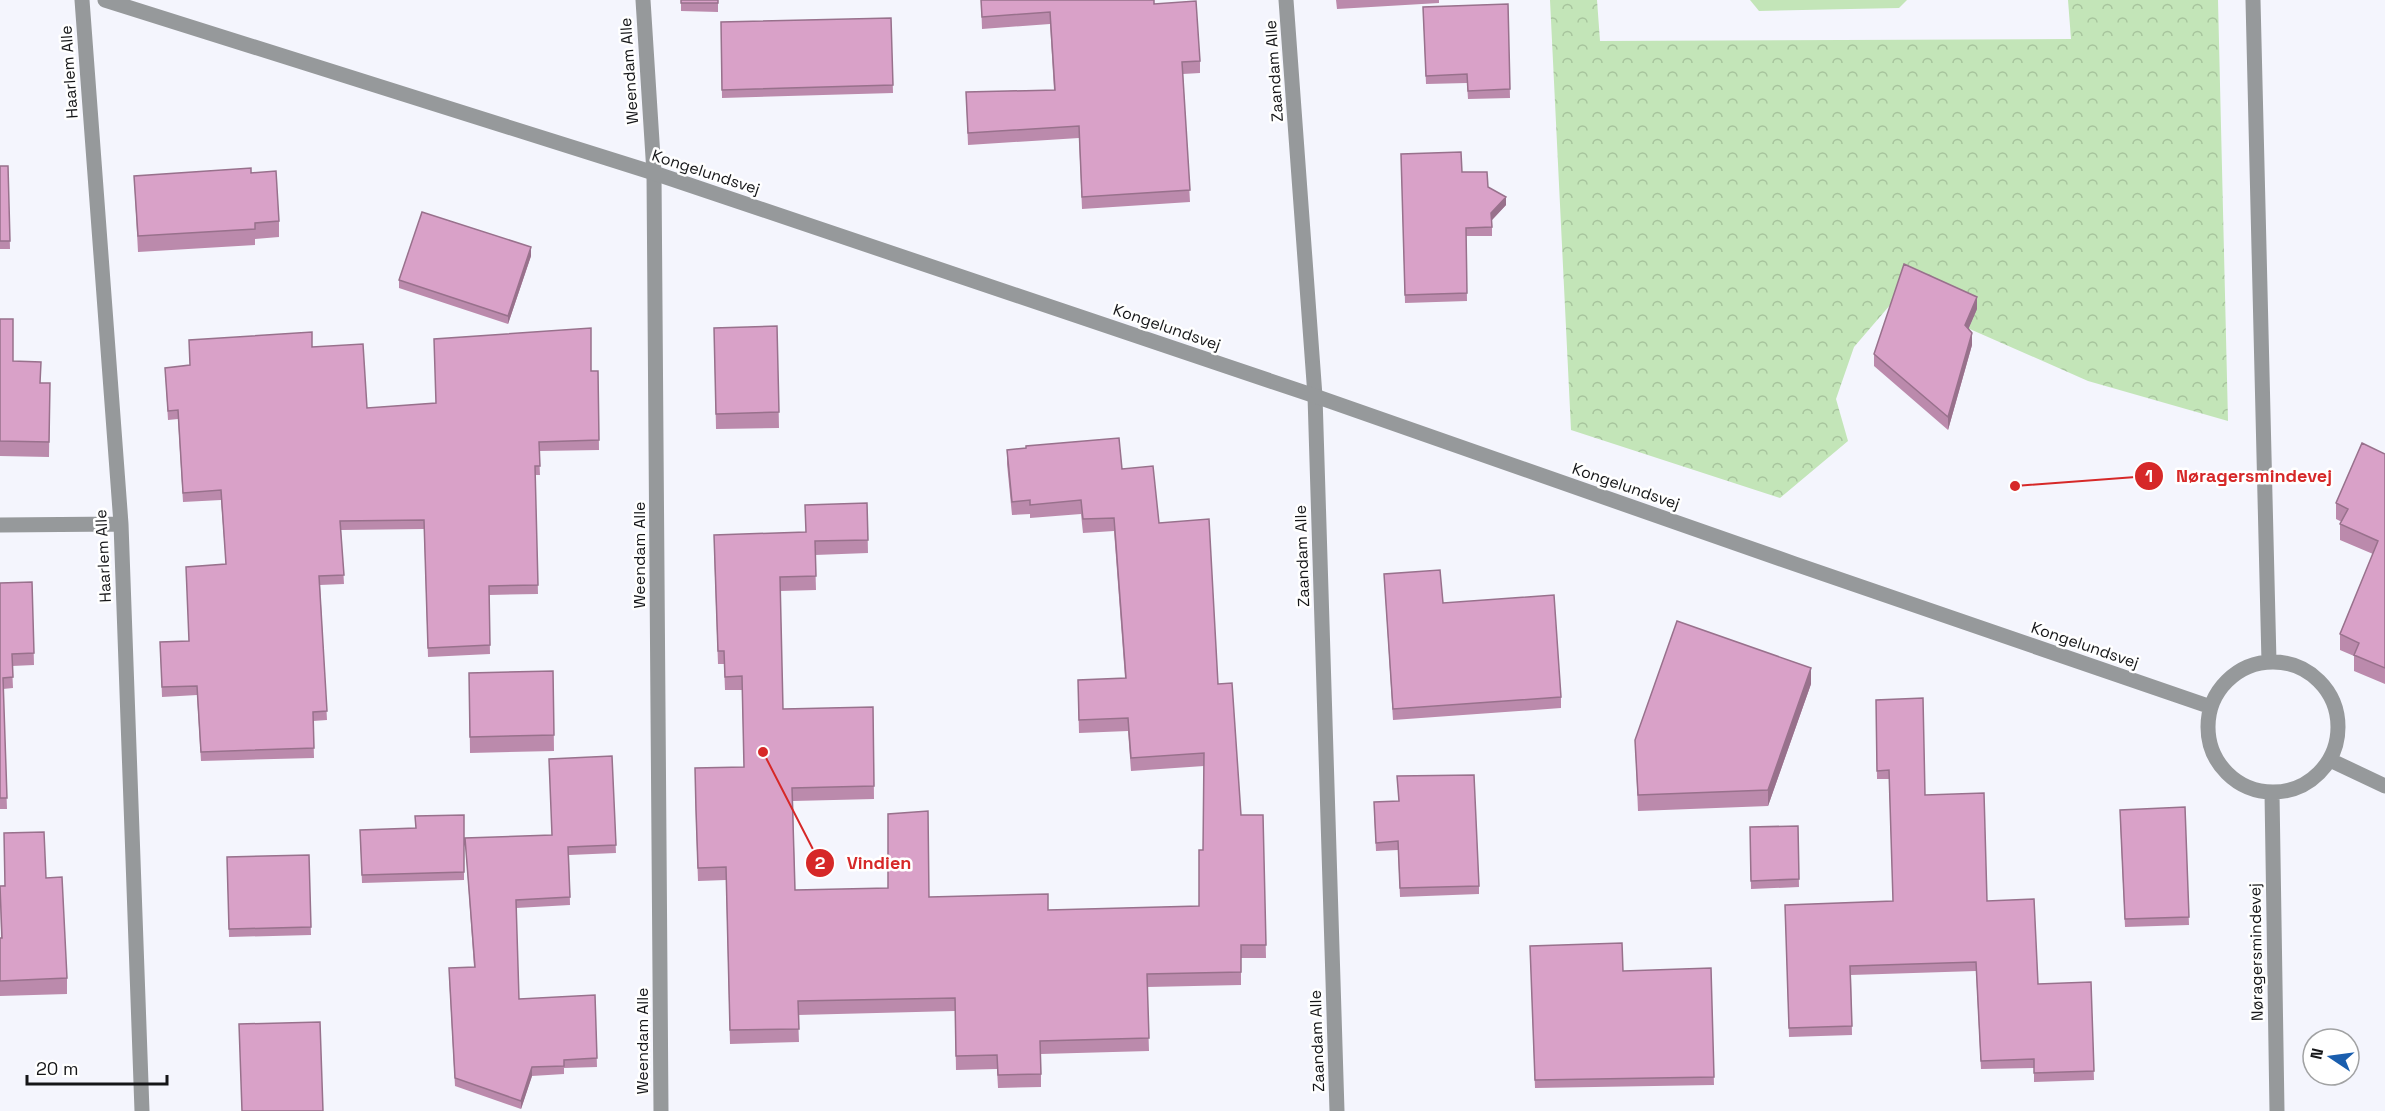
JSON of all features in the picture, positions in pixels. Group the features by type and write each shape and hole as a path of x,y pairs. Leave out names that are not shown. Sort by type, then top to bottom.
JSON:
{"street":[{"name":"Haarlem Alle","path":"81,0 121,524 142,1111"},
{"name":"Kongelundsvej","path":"105,0 654,173 1315,396 2211,707"},
{"name":"Weendam Alle","path":"643,0 654,173 661,1111"},
{"name":"Zaandam Alle","path":"1286,0 1315,396 1337,1111"},
{"path":"2253,0 2269,662"},
{"path":"0,525 121,524"},
{"path":"2269,662 2292,665 2313,675 2328,693 2337,714 2338,738 2330,760 2315,778 2295,789 2271,793 2248,788 2228,775 2213,755 2207,731 2211,707 2224,684 2244,669 2269,662"},
{"path":"2330,760 2385,786"},
{"name":"Nøragersmindevej","path":"2271,793 2277,1111"}],"green space":[{"path":"1550,0 1597,0 1600,41 2071,39 2068,0 2218,0 2228,421 2088,381 1897,297 1854,347 1836,399 1848,441 1780,498 1571,430"},
{"path":"1750,0 1907,0 1899,8 1759,11"}],"building":[{"path":"681,0 718,0 718,3 681,3"},
{"path":"981,0 1154,0 1154,4 1196,1 1200,61 1182,62 1190,190 1082,197 1079,126 968,133 966,92 1055,90 1050,12 982,17"},
{"path":"1508,4 1510,89 1468,91 1467,74 1426,76 1423,7"},
{"path":"891,18 893,85 722,90 721,22"},
{"path":"1461,152 1462,172 1487,172 1488,187 1506,197 1491,213 1492,227 1466,228 1467,293 1405,295 1401,154"},
{"path":"0,166 8,166 10,241 0,241"},
{"path":"251,168 251,173 276,171 279,221 255,223 255,229 138,236 134,176"},
{"path":"422,212 531,247 508,316 399,280"},
{"path":"1904,264 1977,297 1965,325 1972,333 1948,417 1874,354"},
{"path":"0,319 13,319 13,361 41,362 40,383 50,383 49,442 0,441"},
{"path":"777,326 779,412 716,414 714,328"},
{"path":"591,328 591,371 598,371 599,440 539,442 540,466 535,466 538,585 489,586 490,645 428,648 424,520 340,521 344,575 319,576 327,711 313,712 314,748 201,752 197,686 162,687 160,642 189,641 186,567 226,564 221,490 183,493 178,410 168,411 165,368 190,365 189,340 312,332 312,347 363,344 367,408 436,403 434,339"},
{"path":"1119,438 1122,469 1153,466 1159,523 1209,519 1218,684 1232,683 1241,815 1263,815 1266,945 1241,945 1241,972 1147,974 1149,1038 1040,1041 1041,1074 998,1075 997,1055 956,1056 955,998 798,1001 799,1029 730,1030 726,867 698,868 696,810 695,768 744,767 742,676 725,677 724,651 718,651 714,535 806,532 805,505 867,503 868,540 815,541 816,576 780,577 783,709 873,707 874,786 792,788 795,890 888,888 888,814 928,811 929,897 1048,894 1048,910 1199,906 1199,850 1203,850 1204,753 1131,758 1128,718 1079,720 1078,680 1126,678 1114,518 1083,519 1081,500 1030,505 1030,500 1012,502 1007,450 1026,448 1026,446"},
{"path":"2362,443 2385,454 2385,668 2354,655 2359,643 2340,634 2378,541 2340,524 2348,509 2336,503"},
{"path":"1440,570 1443,603 1554,595 1561,697 1393,709 1384,574"},
{"path":"32,582 34,653 12,654 13,677 3,678 7,798 0,798 0,583"},
{"path":"1677,621 1811,668 1768,790 1638,795 1635,740"},
{"path":"553,671 554,735 470,737 469,673"},
{"path":"1923,698 1925,795 1984,793 1987,901 2034,899 2038,984 2091,982 2094,1071 2034,1073 2034,1059 1981,1061 1976,962 1850,966 1852,1026 1789,1028 1785,905 1893,901 1889,770 1877,771 1876,700"},
{"path":"612,756 616,845 568,847 570,897 516,900 519,999 595,995 597,1058 564,1060 564,1066 532,1067 521,1101 455,1078 449,968 475,967 465,838 552,835 549,759"},
{"path":"1474,775 1479,886 1400,888 1398,841 1376,843 1374,802 1399,801 1397,776"},
{"path":"2185,807 2189,917 2125,919 2120,810"},
{"path":"464,815 464,872 362,875 360,830 416,828 415,816"},
{"path":"1798,826 1799,879 1751,881 1750,827"},
{"path":"44,832 46,878 62,877 67,978 0,981 0,938 2,938 0,886 5,886 4,833"},
{"path":"309,855 311,927 229,929 227,857"},
{"path":"1622,943 1623,971 1711,968 1714,1077 1535,1080 1530,946"},
{"path":"320,1022 323,1111 242,1111 239,1024"}],"place":[{"name":"Nøragersmindevej","path":"2015,486"},
{"name":"Vindien","path":"763,752"}]}
